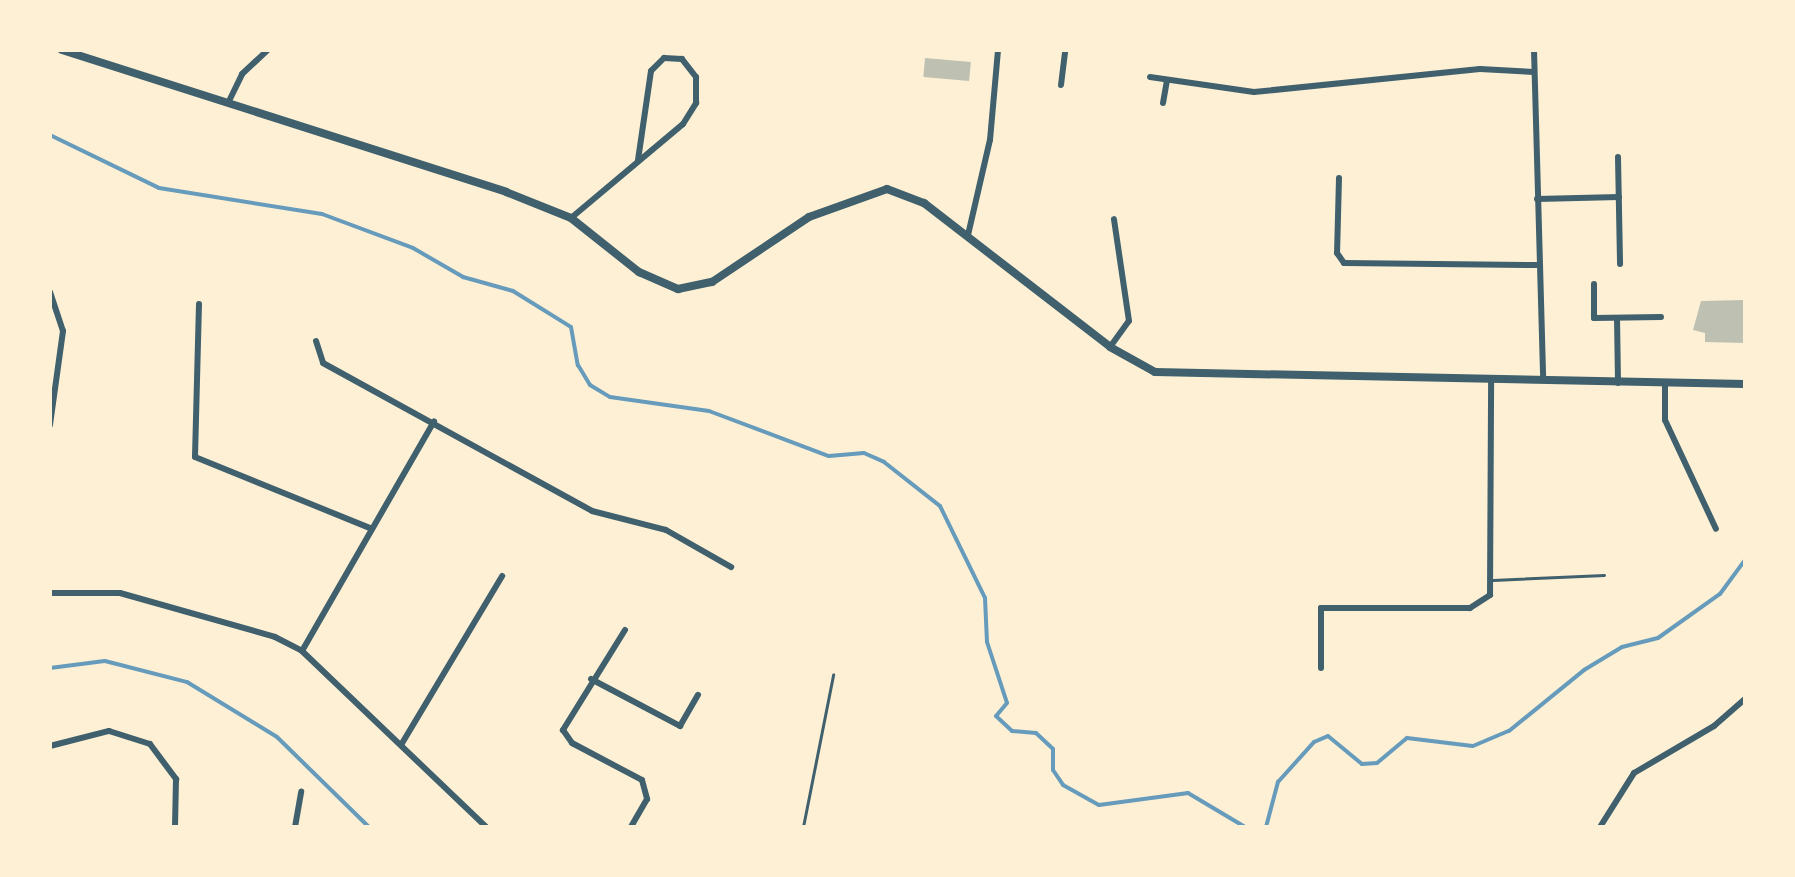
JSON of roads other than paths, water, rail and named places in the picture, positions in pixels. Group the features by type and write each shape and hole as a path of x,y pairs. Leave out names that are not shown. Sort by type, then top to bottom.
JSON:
{"street":[{"path":"62,50 230,99 571,218 639,272 692,290 810,217 868,191 887,189 924,203 1141,368 1182,375 1745,384"},
{"path":"230,99 242,74 268,50"},
{"path":"968,235 990,140 998,50"},
{"path":"1062,85 1065,50"},
{"path":"1534,50 1536,265 1543,380"},
{"path":"571,218 683,124 696,103 696,76 682,59 664,58 651,71 638,160"},
{"path":"1150,77 1254,92 1480,69 1534,72"},
{"path":"1162,102 1167,80"},
{"path":"1618,157 1620,264"},
{"path":"1339,178 1338,253 1348,265 1536,265"},
{"path":"1537,199 1619,198"},
{"path":"1110,347 1129,321 1114,218"},
{"path":"1594,284 1594,318 1661,317"},
{"path":"50,292 63,331 50,425"},
{"path":"199,304 196,457 372,529"},
{"path":"1618,318 1618,382"},
{"path":"316,341 323,362 547,486 592,510 666,530 731,567"},
{"path":"1321,668 1321,608 1470,608 1486,600 1492,580 1491,379"},
{"path":"1665,384 1664,420 1716,529"},
{"path":"302,651 434,421"},
{"path":"400,744 502,576"},
{"path":"50,593 120,593 274,637 302,651 486,827"},
{"path":"625,630 564,721 564,734 642,780 647,799 631,827"},
{"path":"592,679 680,726 698,695"},
{"path":"1600,827 1634,773 1714,726 1745,699"},
{"path":"50,746 108,731 150,744 176,779 175,827"},
{"path":"296,827 301,792"}],"lane":[{"path":"1492,580 1604,575"},
{"path":"803,827 833,675"}],"waterway":[{"path":"50,135 159,188 322,214 413,248 463,277 513,291 571,327 578,365 590,385 610,397 709,411 829,456 864,453 884,462 940,506 985,598 987,642 1007,703 996,716 1012,731 1036,733 1053,749 1053,770 1063,785 1099,805 1188,793 1245,827"},
{"path":"1266,827 1278,782 1314,742 1328,736 1362,764 1377,763 1407,738 1473,746 1509,731 1584,670 1622,647 1658,638 1720,594 1745,560"},
{"path":"50,668 105,661 187,682 277,737 369,827"}]}
